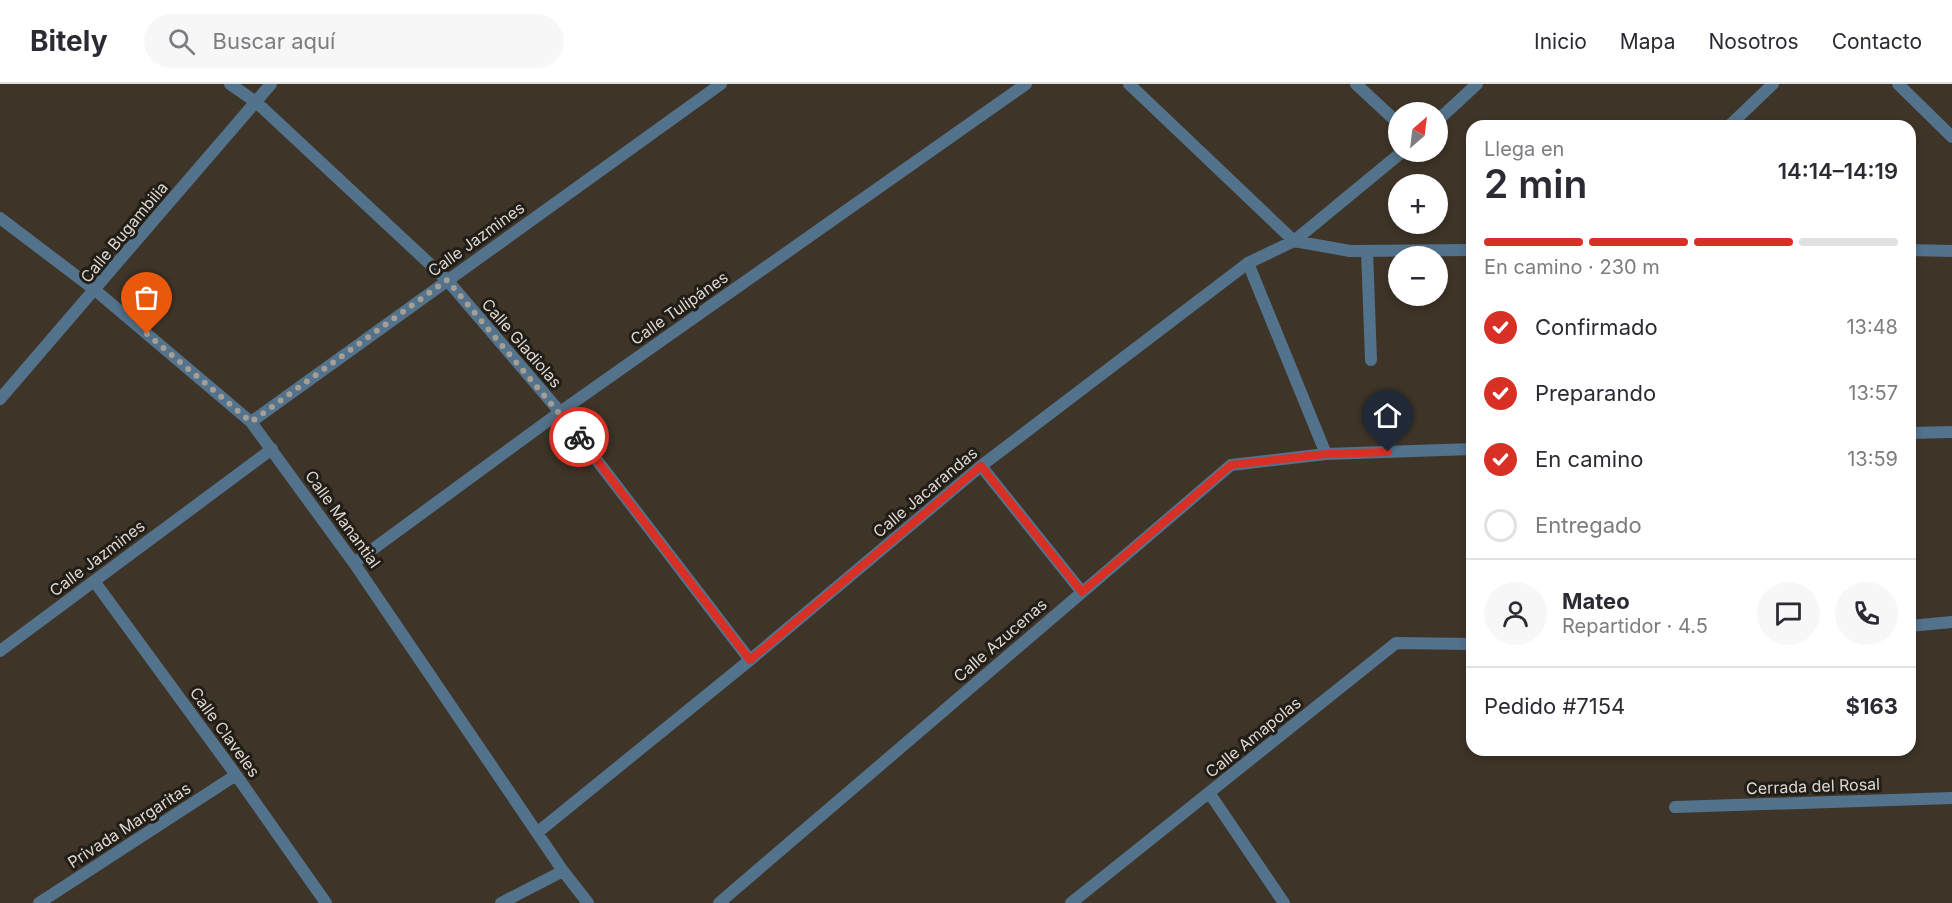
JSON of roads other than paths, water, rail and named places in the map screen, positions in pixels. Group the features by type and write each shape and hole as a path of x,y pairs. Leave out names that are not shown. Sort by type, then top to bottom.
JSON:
{"street":[{"name":"Calle Gladiolas","path":"230,84 255,102 447,280 560,412 750,660"},
{"name":"Calle Bugambilia","path":"0,399 271,84"},
{"name":"Calle Jazmines","path":"251,422 721,84"},
{"name":"Calle Tulipánes","path":"354,563 560,412 1026,84"},
{"path":"1129,84 1294,241 1350,251 1466,250"},
{"path":"1356,84 1388,114"},
{"path":"1448,111 1477,84"},
{"path":"1735,120 1773,84"},
{"path":"1898,84 1952,137"},
{"name":"Calle Jacarandas","path":"538,832 750,660 981,466 1248,263 1294,241 1390,162"},
{"name":"Calle Manantial","path":"0,218 95,290 251,422 354,563 563,871 588,903"},
{"path":"1916,250 1952,251"},
{"path":"1367,251 1371,360"},
{"path":"1248,263 1326,454"},
{"path":"1916,433 1952,432"},
{"name":"Calle Jazmines","path":"0,651 272,449"},
{"name":"Calle Azucenas","path":"719,903 1231,465 1326,454 1466,449"},
{"path":"981,466 1082,592"},
{"name":"Calle Claveles","path":"94,581 236,775 326,903"},
{"path":"1916,625 1952,622"},
{"name":"Calle Amapolas","path":"1071,903 1396,643 1466,644"},
{"name":"Privada Margaritas","path":"39,903 236,775"},
{"path":"1210,794 1284,903"},
{"name":"Cerrada del Rosal","path":"1674,807 1952,798"},
{"path":"501,903 563,871"}]}
